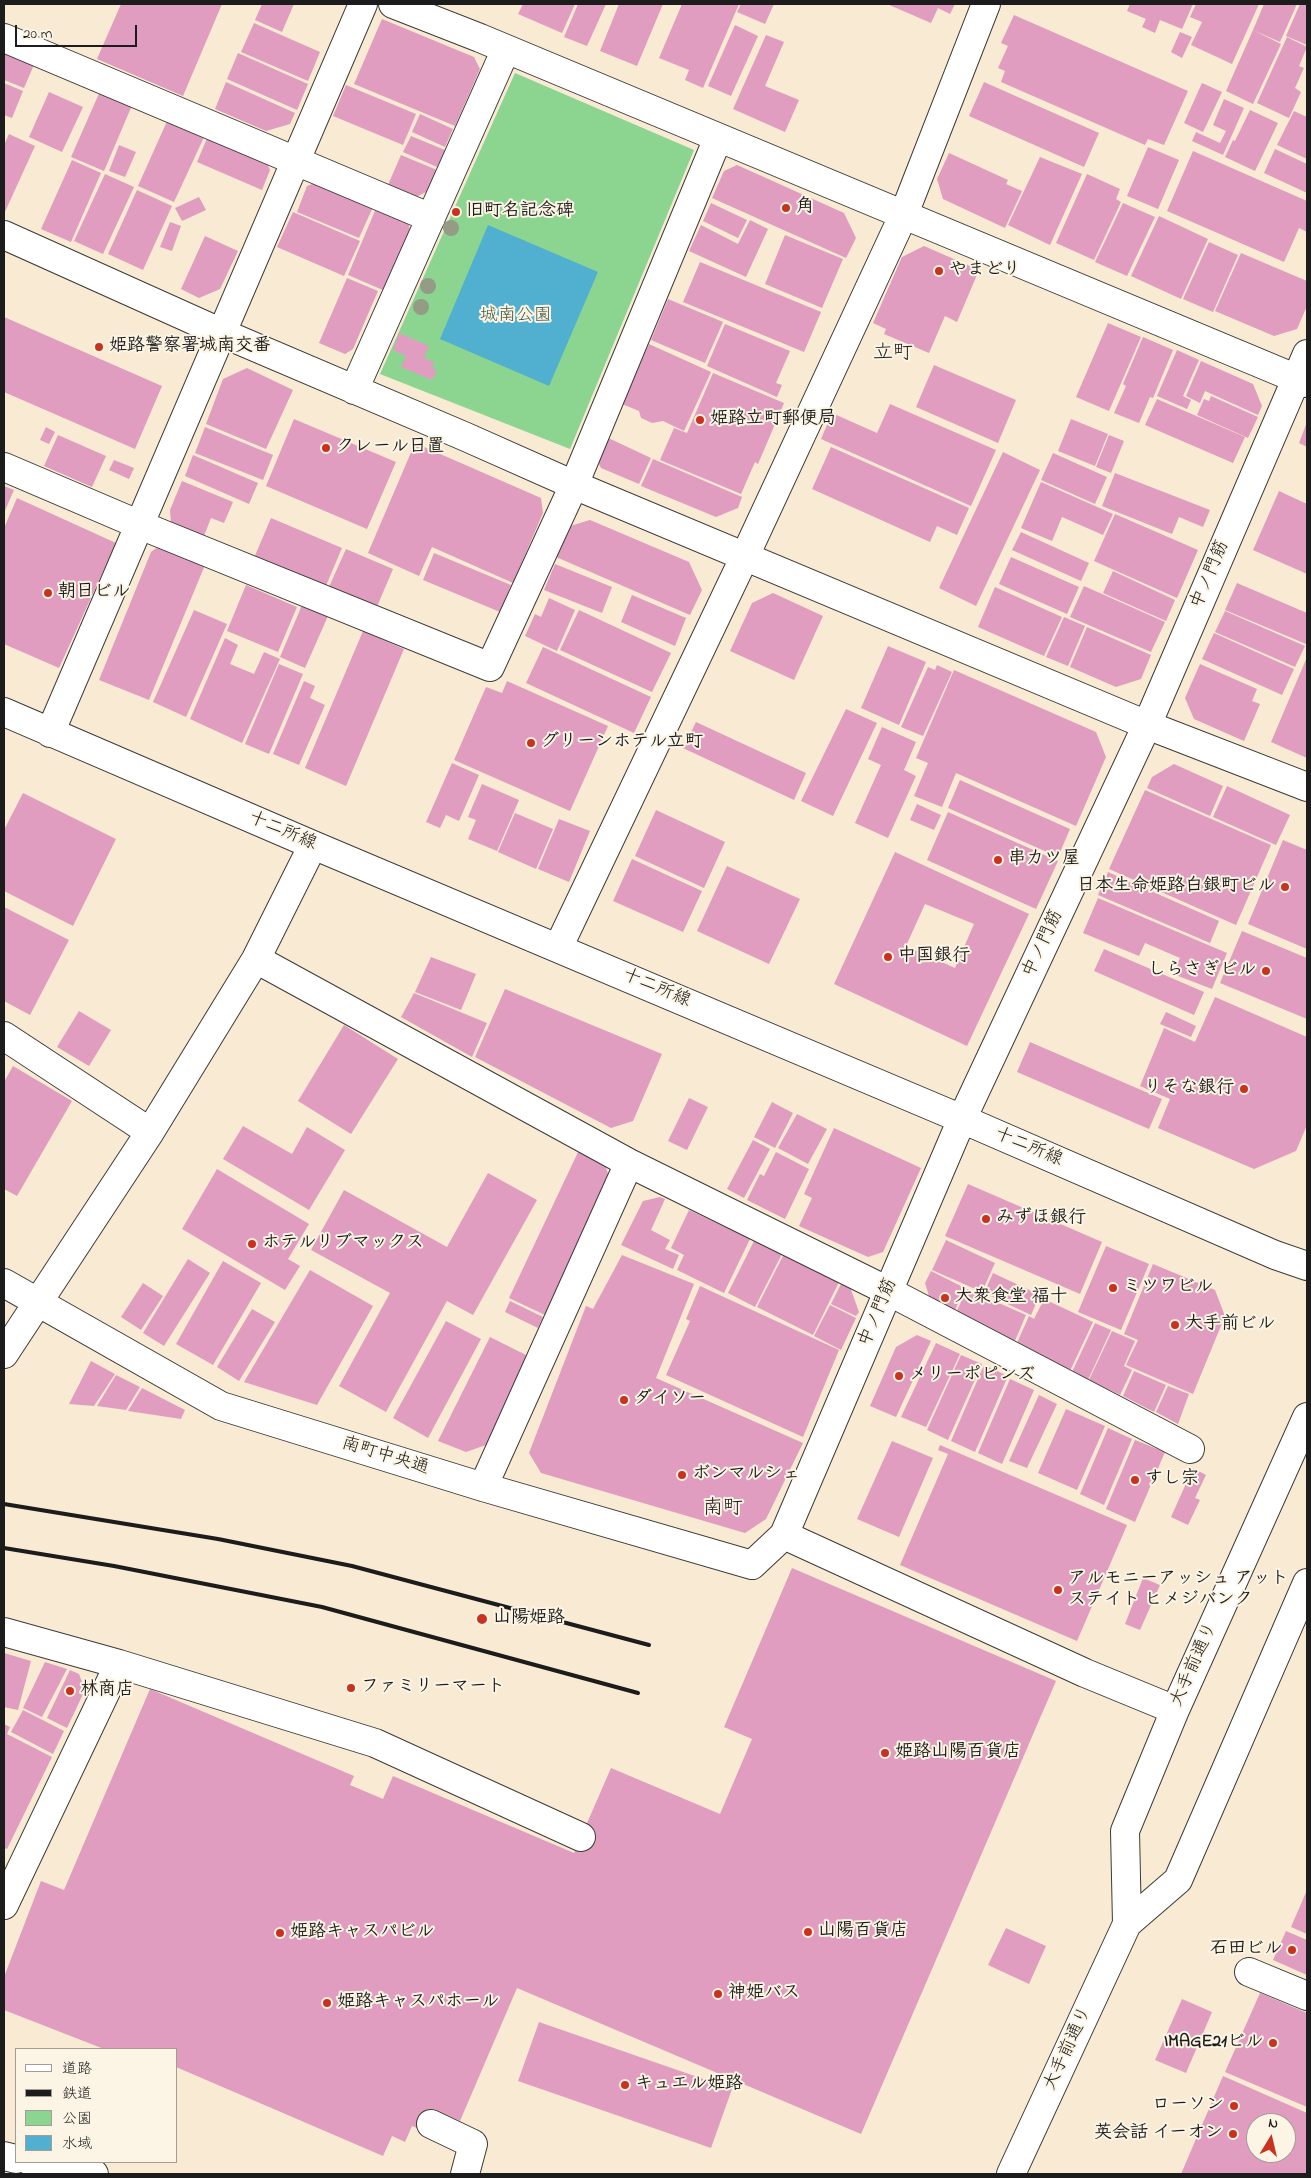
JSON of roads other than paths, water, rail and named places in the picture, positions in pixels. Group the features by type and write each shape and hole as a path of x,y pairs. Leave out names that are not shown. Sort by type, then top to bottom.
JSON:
{"street":[{"path":"50,733 363,4"},
{"path":"393,4 904,214 1302,381"},
{"path":"558,948 745,556 904,214 986,4"},
{"path":"4,38 431,218"},
{"path":"354,390 506,49"},
{"path":"4,466 140,526 490,666 574,485 718,138"},
{"path":"4,235 222,333 466,436 574,485 1147,725 1307,787"},
{"name":"中ノ門筋","path":"784,1535 962,1119 1147,725 1302,381 1307,354"},
{"name":"十二所線","path":"4,712 313,845 962,1119 1275,1255 1307,1266"},
{"path":"4,1354 150,1132 256,959 313,845"},
{"path":"256,959 630,1162 888,1291 1190,1450"},
{"path":"4,1036 150,1132"},
{"path":"483,1487 630,1162"},
{"name":"南町中央通","path":"4,1283 221,1406 483,1487 752,1565 784,1535"},
{"name":"大手前通り","path":"1128,1924 1124,1831 1175,1710 1307,1417"},
{"path":"784,1535 1084,1673 1175,1710"},
{"name":"大手前通り","path":"1011,2174 1128,1924 1178,1880 1307,1583"},
{"path":"4,1632 118,1664 375,1743 581,1837"},
{"path":"4,1904 118,1664"},
{"path":"1249,1972 1307,1996"},
{"path":"431,2124 473,2144 466,2174"},
{"path":"35,2163 68,2172 94,2174"}],"water":[{"path":"488,225 598,272 549,386 440,339"}],"railway":[{"path":"4,1504 218,1539 352,1566 649,1645"},
{"path":"4,1548 114,1566 322,1607 638,1693"}],"place":[{"name":"角","path":"786,208"},
{"name":"旧町名記念碑","path":"456,212"},
{"name":"やまどり","path":"939,271"},
{"name":"姫路警察署城南交番","path":"99,347"},
{"name":"姫路立町郵便局","path":"700,420"},
{"name":"クレール日置","path":"326,448"},
{"name":"朝日ビル","path":"48,593"},
{"name":"グリーンホテル立町","path":"531,743"},
{"name":"串カツ屋","path":"998,860"},
{"name":"日本生命姫路白銀町ビル","path":"1285,887"},
{"name":"中国銀行","path":"888,957"},
{"name":"しらさぎビル","path":"1266,971"},
{"name":"りそな銀行","path":"1244,1089"},
{"name":"みずほ銀行","path":"986,1219"},
{"name":"ホテルリブマックス","path":"252,1244"},
{"name":"ミツワビル","path":"1113,1288"},
{"name":"大衆食堂 福十","path":"945,1298"},
{"name":"大手前ビル","path":"1175,1325"},
{"name":"メリーポピンズ","path":"899,1376"},
{"name":"ダイソー","path":"624,1400"},
{"name":"ボンマルシェ","path":"682,1475"},
{"name":"すし宗","path":"1135,1480"},
{"name":"アルモニーアッシュ アット ステイト ヒメジバンク","path":"1058,1590"},
{"name":"山陽姫路","path":"482,1619"},
{"name":"ファミリーマート","path":"351,1688"},
{"name":"林商店","path":"70,1691"},
{"name":"姫路山陽百貨店","path":"885,1753"},
{"name":"山陽百貨店","path":"808,1932"},
{"name":"姫路キャスパビル","path":"280,1933"},
{"name":"石田ビル","path":"1292,1950"},
{"name":"神姫バス","path":"718,1994"},
{"name":"姫路キャスパホール","path":"327,2003"},
{"name":"IMAGE21ビル","path":"1273,2043"},
{"name":"キュエル姫路","path":"625,2085"},
{"name":"ローソン","path":"1234,2106"},
{"name":"英会話 イーオン","path":"1233,2134"}],"district":[{"name":"立町","path":"893,355"},
{"name":"南町","path":"723,1510"}],"park label":[{"name":"城南公園","path":"516,317"}]}
